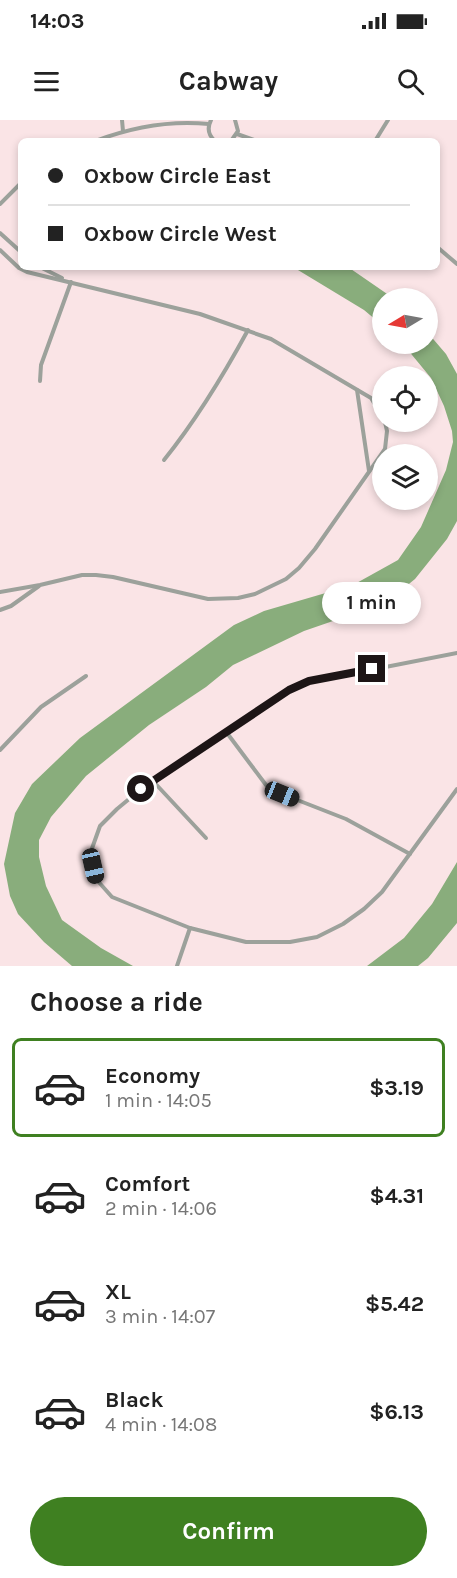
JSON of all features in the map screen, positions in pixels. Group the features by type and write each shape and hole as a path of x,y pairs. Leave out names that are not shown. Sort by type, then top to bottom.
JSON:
{"street":[{"path":"122,120 123,131"},
{"path":"234,138 237,134 235,120"},
{"path":"377,138 388,120"},
{"path":"103,138 123,131 188,121 210,122 209,135 212,138"},
{"path":"237,134 248,138"},
{"path":"0,204 18,186"},
{"path":"0,233 18,249"},
{"path":"440,249 457,264"},
{"path":"0,250 18,267"},
{"path":"23,270 200,314 248,330 271,339 372,400"},
{"path":"46,270 71,282"},
{"path":"40,381 41,365 71,282"},
{"path":"164,460 186,434 207,402 248,330"},
{"path":"357,390 369,471"},
{"path":"0,592 76,576 96,575 208,599 238,598 255,594 286,579 315,549 385,449 387,432"},
{"path":"0,610 10,606 40,585"},
{"path":"457,653 309,681 289,690 227,733 152,780 100,826 90,854 96,879 111,897 190,928 246,942 290,942 317,937 343,924 364,909 382,892 457,789"},
{"path":"0,750 41,707 86,676"},
{"path":"227,733 266,784 282,794 346,819 410,854"},
{"path":"152,780 206,838"},
{"path":"177,966 190,928"}],"shaded area":[{"path":"298,270 352,270 378,288 372,288 372,317"},
{"path":"438,345 457,374 457,521 447,539 415,579 399,592 362,611 304,631 233,665 206,687 149,725 86,776 51,817 39,840 39,857 46,886 62,920 101,948 133,966 72,966 44,942 18,914 10,896 4,864 15,813 32,784 80,738 234,625 264,611 353,585 398,560 421,527 428,510 438,510 438,488 446,470 453,442 452,431 438,393 438,366 421,366 411,354 438,354"},
{"path":"457,862 457,923 428,958 418,966 367,966 404,938 432,904"}],"route":[{"path":"141,789 289,690 309,681 372,669"}]}
